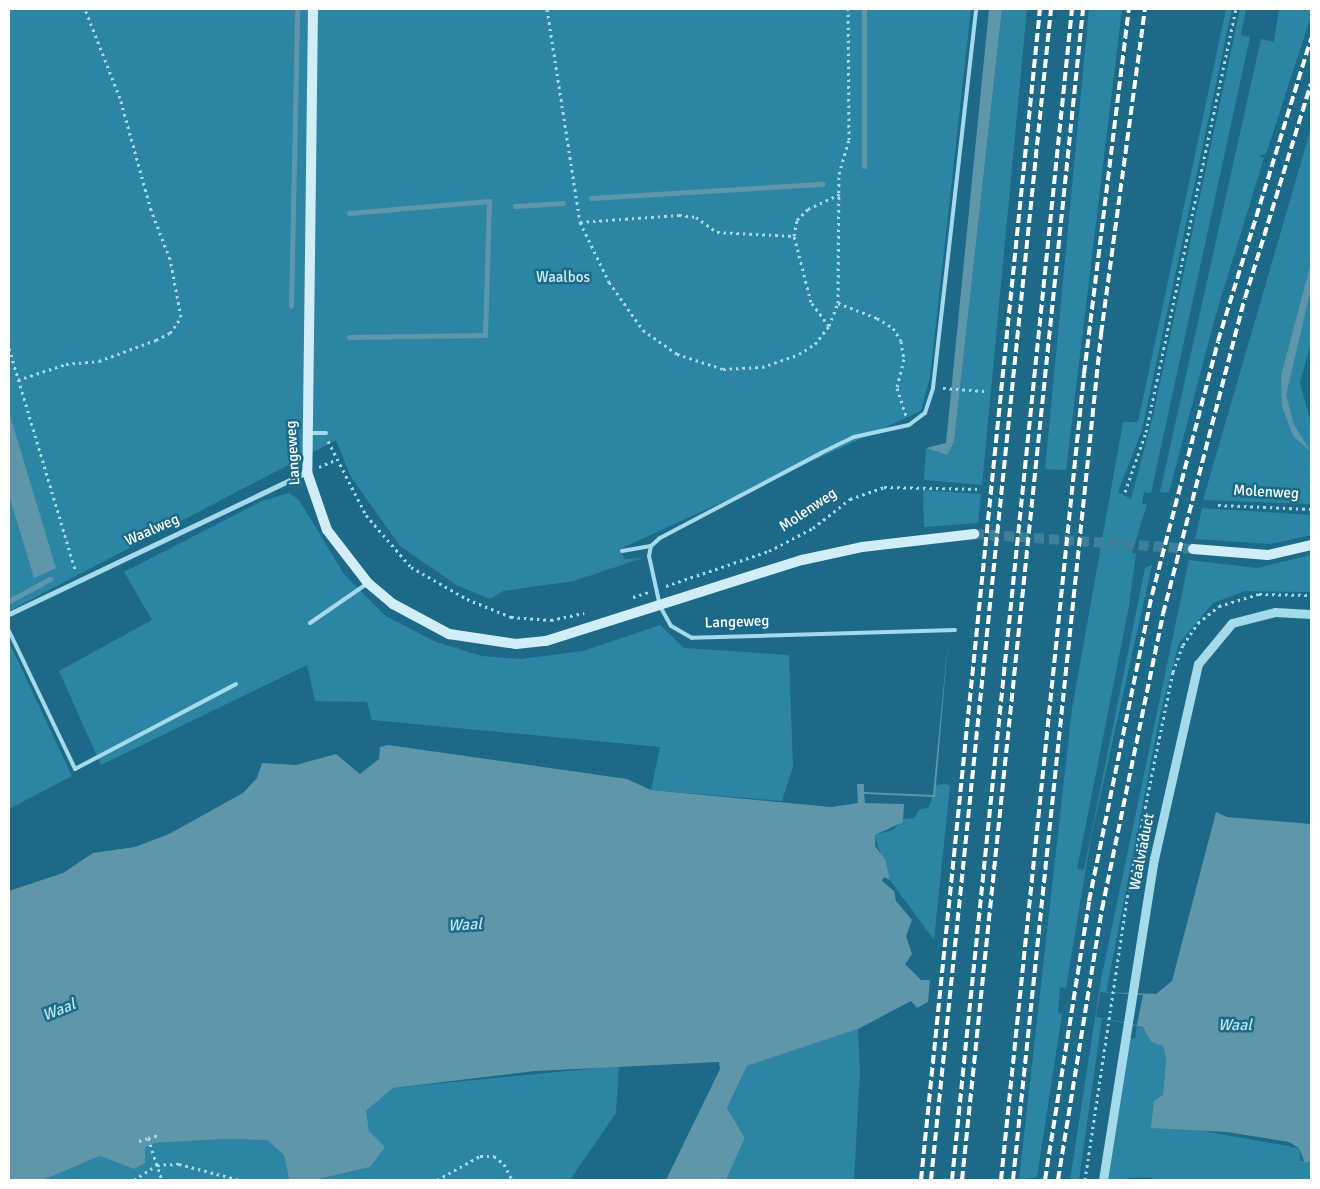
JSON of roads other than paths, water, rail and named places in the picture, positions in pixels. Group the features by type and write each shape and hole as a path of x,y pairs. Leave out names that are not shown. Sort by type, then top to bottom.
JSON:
{"main road":[{"name":"Langeweg","path":"313,9 304,433 307,472 327,530 368,583 400,608 449,634 516,644 574,633 660,606"},
{"path":"660,606 828,554 974,534"},
{"path":"1193,549 1268,555 1311,545"}],"street":[{"name":"Waalweg","path":"9,614 78,578 307,472"},
{"name":"Waalviaduct","path":"1103,1180 1130,994 1166,801 1198,664 1232,623 1276,612 1311,614"}],"lane":[{"path":"622,551 651,546 854,436 909,425 925,413 933,388 976,9"},
{"path":"304,433 326,433"},
{"path":"651,546 660,606"},
{"path":"310,622 368,583"},
{"name":"Langeweg","path":"660,606 672,626 692,638 955,630"},
{"path":"9,631 75,769 236,684"}],"water":[{"path":"989,9 1002,9 954,442 947,455 926,448 946,443"},
{"path":"1311,263 1311,289 1286,395 1294,425 1311,452 1293,436 1282,406 1281,376"},
{"path":"9,412 56,568 34,578 9,495"},
{"path":"948,641 935,797 864,794 865,803 904,804 903,822 875,835 875,846 885,859 890,880 884,877 882,881 894,891 896,901 912,920 906,936 912,954 905,964 921,980 930,980 928,1002 917,1008 911,1001 858,1029 747,1066 727,1108 745,1138 726,1180 666,1180 720,1069 719,1062 535,1071 393,1088 366,1111 369,1131 385,1147 370,1167 315,1180 289,1180 284,1155 267,1140 223,1139 155,1143 145,1147 145,1163 134,1169 100,1156 43,1180 9,1180 9,891 63,873 93,853 135,847 169,834 243,793 257,778 262,763 296,765 336,754 360,774 379,759 380,747 388,745 627,779 651,790 831,807 858,803 857,784 864,784 864,792 933,795"},
{"name":"Waal","path":"1216,812 1227,817 1311,824 1311,1161 1305,1163 1299,1148 1289,1142 1227,1132 1151,1128 1154,1101 1163,1095 1166,1058 1163,1046 1151,1042 1143,1027 1096,1017 1100,992 1156,994 1172,981"}],"waterway":[{"path":"291,306 297,9"},
{"path":"864,9 864,166"},
{"path":"591,198 823,184"},
{"path":"349,213 489,201 485,335 349,337"},
{"path":"515,206 563,203"},
{"path":"9,601 50,579"}],"tunnel":[{"path":"974,534 1193,549"}],"railway":[{"path":"921,1180 1040,9"},
{"path":"931,1180 1051,9"},
{"path":"952,1180 1072,9"},
{"path":"962,1180 1083,9"},
{"path":"1001,1180 1084,374 1129,9"},
{"path":"1013,1180 1101,334 1145,9"},
{"path":"1045,1180 1089,901 1152,595 1218,341 1311,38"},
{"path":"1058,1180 1102,909 1163,614 1245,298 1311,84"}],"park label":[{"name":"Waalbos","path":"563,278"}]}
